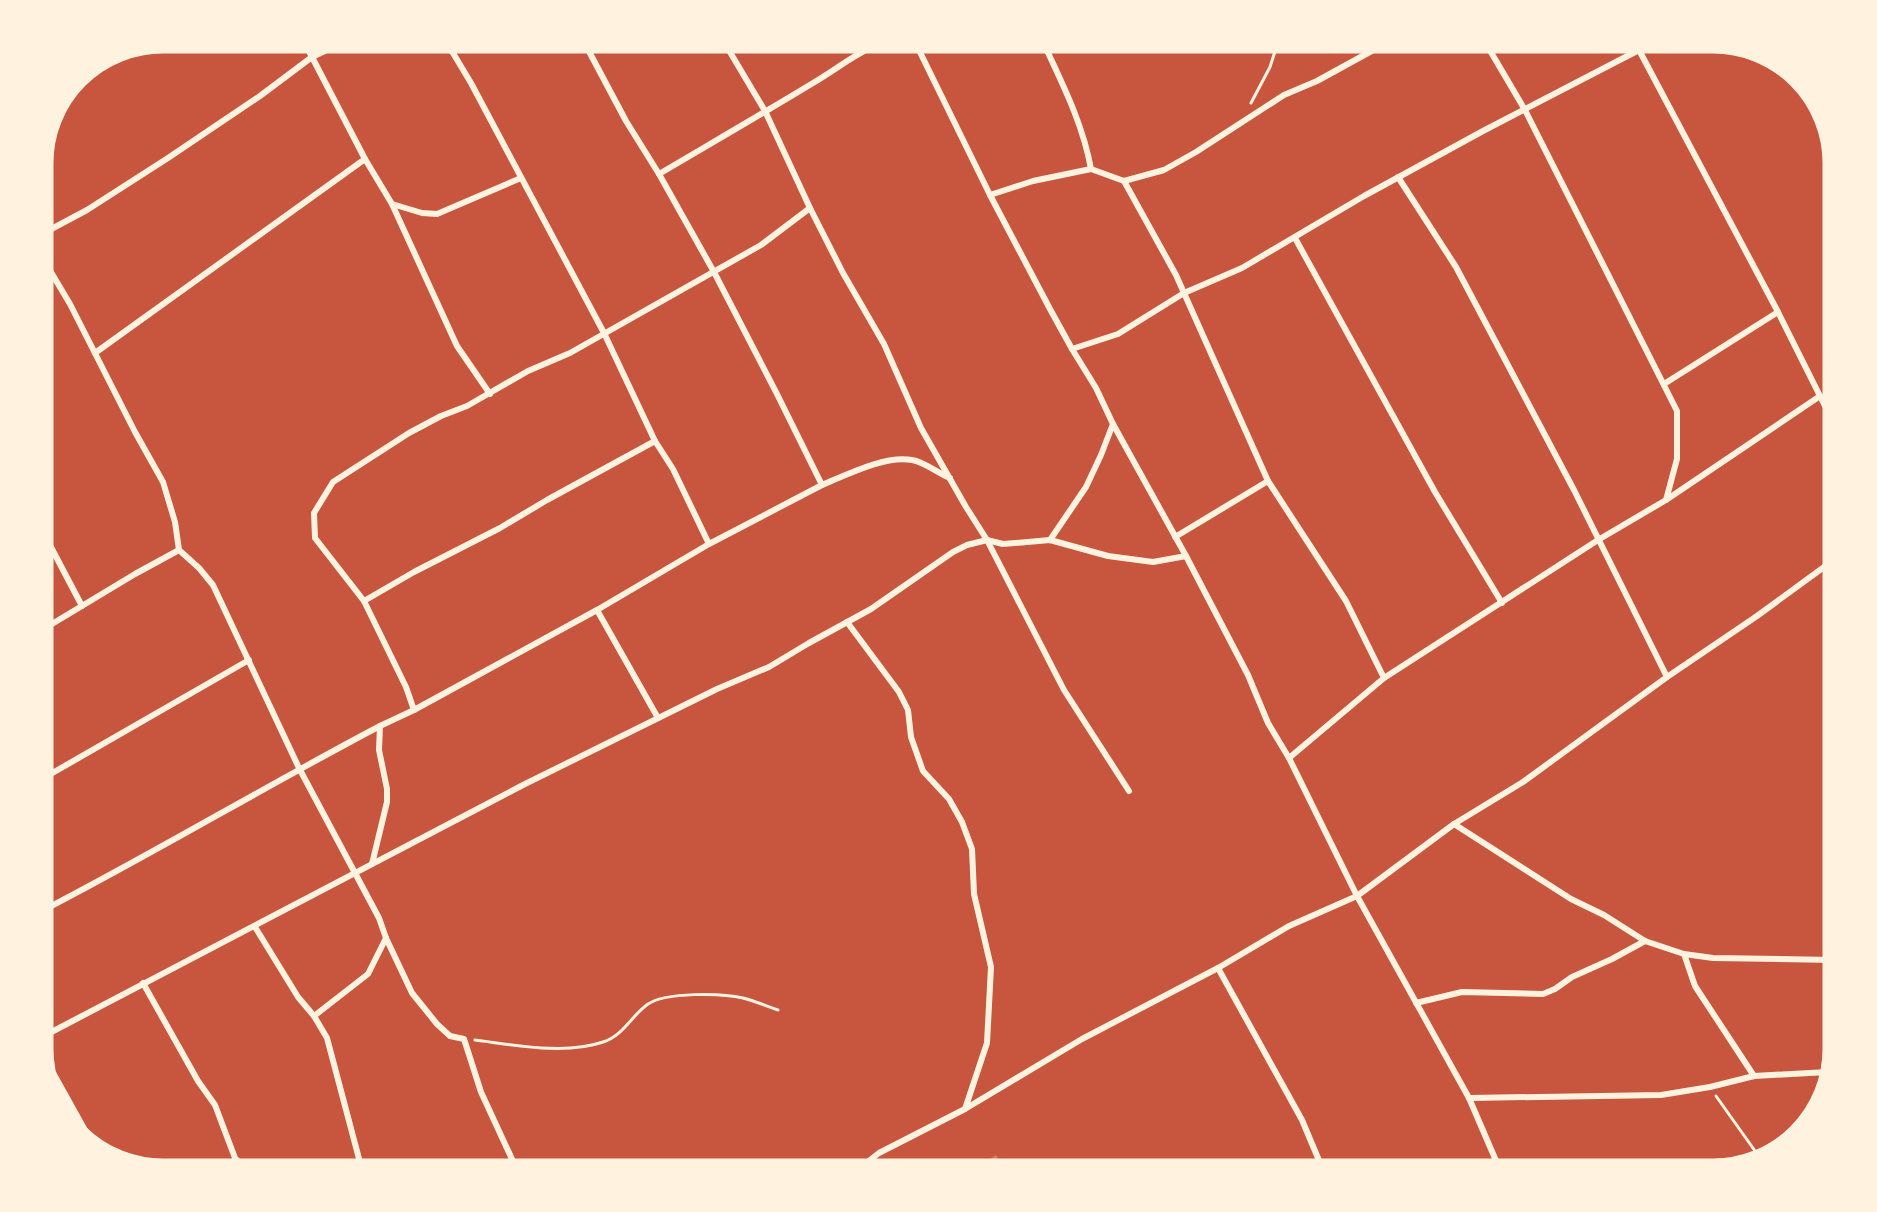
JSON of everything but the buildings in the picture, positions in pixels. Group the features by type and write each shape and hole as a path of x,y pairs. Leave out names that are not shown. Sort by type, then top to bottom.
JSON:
{"street":[{"path":"309,52 365,159 393,204 457,346 490,394"},
{"path":"53,228 87,210 168,158 260,96 312,57 323,52"},
{"path":"452,52 471,83 604,333 709,544"},
{"path":"589,52 626,121 659,174 714,272 822,485"},
{"path":"730,52 765,111 843,273 884,344 921,428 987,540 1064,690 1129,791"},
{"path":"659,174 863,52"},
{"path":"920,52 990,195 1072,349 1096,388 1113,424 1248,675 1268,723 1289,758 1357,896 1468,1098 1496,1160"},
{"path":"1048,52 1072,104 1087,148 1091,169"},
{"path":"990,195 1033,181 1091,169 1124,181 1164,170 1284,94 1317,81 1370,52"},
{"path":"1491,52 1525,110 1677,411 1677,459 1666,500"},
{"path":"1072,349 1118,334 1184,293 1242,268 1398,177 1635,52"},
{"path":"1640,52 1778,312 1824,404"},
{"path":"95,353 365,159"},
{"path":"1398,177 1456,267 1574,490 1667,677"},
{"path":"393,204 422,213 437,214 521,178"},
{"path":"1124,181 1176,274 1268,482 1346,602 1384,678"},
{"path":"414,710 406,687 364,601 315,538 314,513 333,482 409,433 441,416 467,406 528,371 570,352 714,272 761,245 810,208"},
{"path":"1296,238 1435,492 1502,603"},
{"path":"53,277 163,482 176,522 179,550 199,568 213,585 299,768 379,918 412,993 450,1036 464,1039 481,1092 513,1160"},
{"path":"1664,384 1778,312"},
{"path":"1289,758 1384,678 1598,540 1666,500 1820,396"},
{"path":"1050,540 1086,487 1113,424"},
{"path":"364,601 656,441"},
{"path":"53,905 119,871 299,768 414,710 597,610 709,544 822,485 876,463 904,459 919,462 950,479"},
{"path":"1175,537 1268,482"},
{"path":"53,1031 513,790 717,689 769,667 871,609 953,552 968,545 987,540 1004,544 1050,540 1108,556 1153,562 1186,556"},
{"path":"53,623 179,550"},
{"path":"53,551 82,606"},
{"path":"870,1160 879,1153 964,1109 1082,1039 1218,968 1289,926 1357,896 1454,824 1523,782 1824,567"},
{"path":"597,610 658,718"},
{"path":"848,622 900,692 908,710 911,737 923,771 949,799 962,822 972,849 974,894 991,967 987,1043 964,1109"},
{"path":"53,774 249,660"},
{"path":"372,864 387,802 387,789 379,750 380,726"},
{"path":"1454,824 1571,899 1604,915 1645,940 1684,954 1713,958 1824,960"},
{"path":"255,927 298,997 314,1016 327,1038 359,1160"},
{"path":"314,1016 368,974 386,938"},
{"path":"1416,1003 1462,992 1543,994 1645,940"},
{"path":"1684,954 1695,986 1754,1076"},
{"path":"1218,968 1302,1120 1319,1160"},
{"path":"143,984 198,1081 215,1105 237,1160"},
{"path":"1468,1098 1661,1095 1710,1087 1754,1076 1822,1072"},
{"path":"57,1080 81,1123"}],"path":[{"path":"1242,121 1275,52"},
{"path":"464,1039 528,1047 580,1048 606,1042 626,1027 649,1003 676,995 725,994 746,998 778,1010"},
{"path":"1710,1087 1755,1151"}]}
